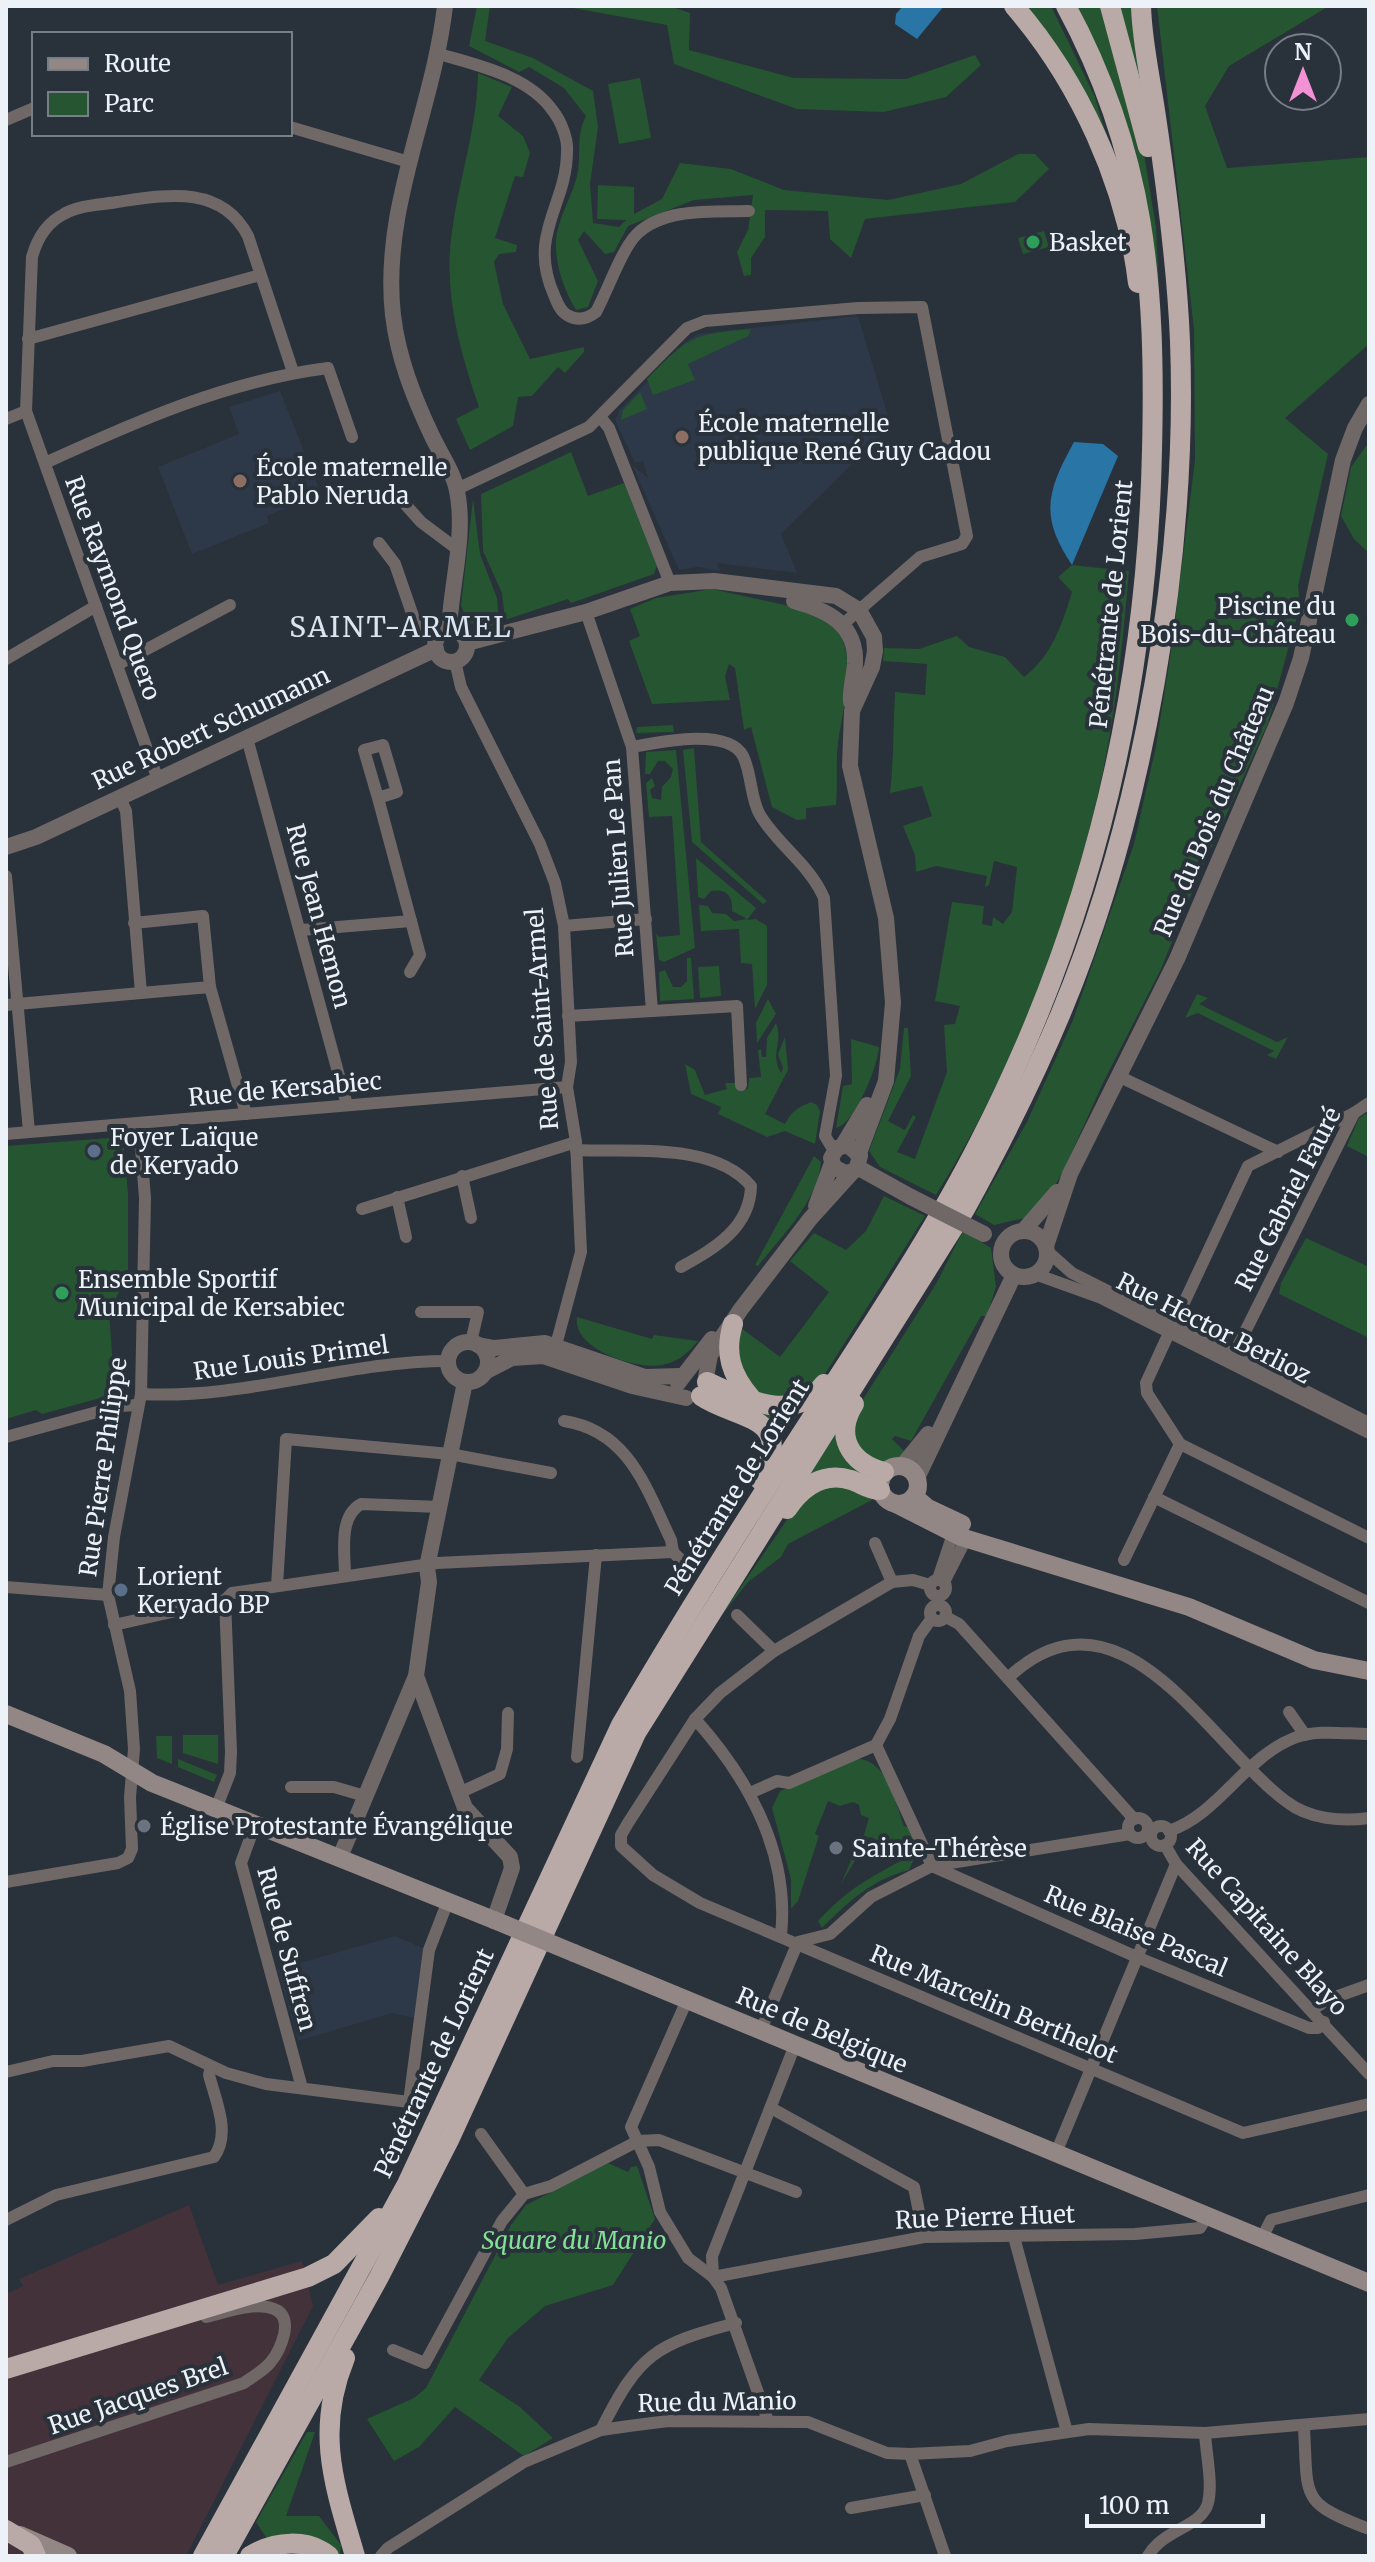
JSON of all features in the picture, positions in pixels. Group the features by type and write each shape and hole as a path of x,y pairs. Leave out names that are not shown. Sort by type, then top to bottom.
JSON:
{"highway":[{"path":"1014,6 1066,79 1104,158 1121,207 1137,276 1153,398"},
{"path":"1066,6 1090,51 1115,113 1143,223 1152,311 1153,398"},
{"path":"1110,6 1137,99 1158,201 1168,301 1177,493"},
{"path":"1141,6 1169,214 1180,338 1182,426 1177,493"},
{"name":"Pénétrante de Lorient","path":"203,2556 361,2272 448,2101 621,1725 660,1658 899,1283 978,1145 1020,1057 1063,951 1098,845 1122,744 1144,588 1153,398"},
{"name":"Pénétrante de Lorient","path":"224,2556 379,2277 449,2140 567,1877 647,1714 965,1209 1013,1120 1062,1011 1117,850 1151,701 1177,493"},
{"path":"700,1388 751,1398 766,1405 795,1407 809,1400 822,1387 978,1145"},
{"path":"900,1481 864,1465 850,1452 844,1432 845,1423 917,1303 965,1209"},
{"path":"737,1316 728,1348 732,1369 751,1398"},
{"path":"621,1725 655,1655 766,1470 772,1454 769,1438 757,1420 716,1406 700,1388"},
{"path":"647,1714 794,1498 814,1482 833,1476 900,1481"},
{"path":"6,2369 308,2277 334,2264 378,2221 448,2101"},
{"path":"355,2556 330,2457 329,2410 334,2385 421,2206 449,2140"},
{"path":"6,2530 31,2545 36,2556"},
{"path":"250,2556 276,2545 298,2544 313,2546 329,2556"}],"main road":[{"path":"1021,1555 946,1518 900,1481 886,1500 959,1537 1189,1607 1314,1660 1369,1671"},
{"name":"Rue de Belgique","path":"6,1714 219,1801 256,1822"},
{"name":"Rue de Belgique","path":"134,1766 152,1783 256,1822 1369,2283"},
{"path":"6,2530 68,2556"}],"street":[{"path":"379,543 395,564 414,619 441,638 462,634 467,643 465,654 455,661 443,659 441,638 457,549 457,489 414,396 400,357 393,315 395,234 409,162 439,54 445,6"},
{"path":"439,54 508,78 553,111 568,147 566,173 547,224 546,270 559,305 569,316 580,319 596,312 634,236 649,225 687,214 749,211"},
{"path":"6,120 32,109"},
{"path":"292,128 409,162"},
{"path":"6,419 26,411 36,244 52,222 75,209 172,194 211,201 230,212 245,230 293,372"},
{"path":"28,339 260,275"},
{"path":"457,489 589,427 601,418 672,338 696,324 858,308 922,307 967,536 962,544 920,557 842,625"},
{"path":"45,463 172,406 293,372 328,368 352,437"},
{"name":"Rue du Bois du Château","path":"1047,1249 1070,1174 1177,959 1295,679 1343,460 1355,428 1369,404"},
{"name":"Rue Raymond Quero","path":"26,411 158,780"},
{"path":"601,418 609,428 670,583"},
{"path":"397,495 421,522 457,549"},
{"path":"700,1388 710,1355 810,1219 886,1081 893,1003 881,893 852,779 849,739 855,654 842,625 819,608 714,581"},
{"path":"467,643 586,612 670,583 714,581 836,596 859,610 874,637 872,667 852,711"},
{"path":"117,665 230,605"},
{"path":"6,659 96,606"},
{"name":"Rue Julien Le Pan","path":"586,612 632,747 652,1011"},
{"name":"Rue Robert Schumann","path":"6,847 36,837 247,738 441,638"},
{"name":"Rue de Saint-Armel","path":"455,661 461,687 540,844 555,883 564,926 571,1062 567,1087 576,1146 581,1252 556,1345"},
{"name":"Rue Jean Hemon","path":"247,738 347,1105"},
{"path":"632,747 713,739 730,742 743,754 760,814 817,883 824,898 836,1076 825,1136 846,1158 911,1197 1004,1242"},
{"path":"120,798 126,811 141,993"},
{"path":"378,798 420,955 410,972"},
{"path":"6,876 12,1004 29,1132"},
{"path":"134,923 203,916 210,987 246,1114"},
{"path":"564,926 646,919"},
{"path":"301,930 411,921"},
{"path":"12,1004 210,987"},
{"path":"568,1016 737,1006 741,1085"},
{"path":"1118,1076 1278,1152"},
{"name":"Rue de Kersabiec","path":"6,1134 567,1087"},
{"name":"Rue Gabriel Fauré","path":"1232,1359 1354,1113 1369,1103"},
{"path":"1354,1113 1248,1166 1146,1383 1147,1393 1180,1444 1369,1538"},
{"name":"Rue Pierre Philippe","path":"6,1882 118,1863 128,1858 132,1849 130,1797 134,1766 130,1691 108,1595 114,1537 140,1400 145,1198 139,1123"},
{"path":"362,1209 462,1176 576,1146 708,1159 744,1178 751,1186 751,1196 732,1234 724,1243 681,1267"},
{"path":"810,1219 846,1158"},
{"name":"Rue du Bois du Château","path":"1024,1230 1070,1174"},
{"path":"462,1176 471,1218"},
{"path":"397,1197 406,1237"},
{"path":"1024,1230 1038,1235 1047,1249 1045,1265 1035,1274 1014,1275 1001,1261 1004,1242 1012,1233 1024,1230"},
{"name":"Rue Hector Berlioz","path":"1047,1249 1072,1273 1171,1328 1365,1426"},
{"name":"Rue Hector Berlioz","path":"1035,1274 1171,1328"},
{"path":"900,1481 962,1382 1014,1275"},
{"path":"421,1312 478,1312 474,1344"},
{"path":"700,1388 677,1386 718,1331 737,1316"},
{"path":"474,1344 487,1358 485,1372"},
{"path":"474,1344 556,1345 645,1377 698,1371 700,1388 632,1386 543,1356 512,1358 476,1380 465,1382 450,1372 448,1361 453,1349 474,1344"},
{"name":"Rue Louis Primel","path":"6,1437 140,1400 195,1397 364,1369 448,1361"},
{"path":"340,1857 416,1676 429,1582 427,1567 465,1382"},
{"path":"1365,1426 1369,1407"},
{"path":"564,1421 586,1424 632,1459 671,1540 673,1552 689,1568"},
{"path":"277,1586 286,1439 450,1454 551,1473"},
{"path":"1124,1560 1180,1444"},
{"path":"1154,1497 1369,1603"},
{"path":"345,1576 346,1518 352,1509 361,1504 440,1507"},
{"path":"750,1793 777,1781 789,1783 876,1745 890,1719 959,1537"},
{"path":"875,1543 892,1582"},
{"path":"114,1625 225,1600 232,1593 427,1567 437,1563 673,1552"},
{"path":"577,1757 596,1555"},
{"path":"781,1935 783,1913 779,1872 769,1836 750,1793 721,1748 695,1719 720,1693 774,1651 892,1582 913,1580 938,1598 1147,1830"},
{"path":"6,1587 108,1595"},
{"path":"219,1801 230,1773 231,1752 225,1600"},
{"path":"737,1615 774,1651"},
{"path":"1008,1678 1033,1657 1057,1648 1092,1646 1114,1652 1166,1682 1287,1802 1301,1810 1339,1819 1369,1818"},
{"path":"416,1676 465,1808 510,1857 512,1868 494,1920"},
{"path":"1289,1712 1305,1735"},
{"path":"459,1793 500,1774 507,1749 508,1713"},
{"name":"Rue Marcelin Berthelot","path":"695,1719 621,1835 621,1846 676,1891 1243,2133 1369,2104"},
{"path":"761,2030 798,1942 830,1934 871,1897 932,1866 1192,1823 1250,1767 1292,1739 1305,1735 1369,1734"},
{"path":"876,1745 932,1866"},
{"path":"291,1787 334,1787 365,1796"},
{"name":"Rue de Suffren","path":"256,1822 241,1863 302,2088"},
{"name":"Rue Capitaine Blayo","path":"1147,1830 1170,1840 1165,1845 1176,1864 1369,2074"},
{"path":"1056,2153 1176,1864"},
{"name":"Rue Blaise Pascal","path":"932,1866 1139,1958 1309,2028 1318,2028 1324,2022"},
{"path":"6,2072 53,2061 82,2061 169,2046 211,2067 266,2084 409,2102 429,1950 448,1901"},
{"path":"1312,2010 1327,2000 1369,1985"},
{"path":"687,2000 634,2113 631,2127 649,2167 660,2212 688,2258 713,2277"},
{"path":"768,2421 736,2323 713,2277 712,2256 795,2045"},
{"path":"6,2220 56,2195 214,2157 222,2145 223,2132 209,2075 211,2067"},
{"path":"771,2108 914,2187 924,2237"},
{"path":"481,2134 524,2194"},
{"path":"393,2350 425,2363 502,2221 524,2194 551,2186 638,2141 659,2140 796,2192"},
{"path":"1262,2238 1271,2220 1369,2195"},
{"name":"Rue Pierre Huet","path":"713,2277 924,2237 1135,2234 1200,2228 1207,2216"},
{"path":"1014,2237 1067,2432"},
{"name":"Rue Jacques Brel","path":"6,2462 244,2383 270,2364 283,2342 286,2324 281,2312 272,2307 253,2307 91,2343"},
{"path":"601,2430 636,2370 665,2345 736,2323"},
{"name":"Rue du Manio","path":"381,2556 388,2548 522,2462 601,2430 668,2421 808,2422 887,2453 910,2454 970,2451 1007,2441 1089,2429 1205,2433 1304,2427 1369,2419"},
{"path":"1304,2427 1307,2491 1316,2505 1369,2529"},
{"path":"1148,2556 1159,2540 1203,2513 1209,2501 1205,2433"},
{"path":"910,2454 945,2556"},
{"path":"851,2508 925,2495"}],"shaded area":[{"path":"858,316 891,426 781,534 797,573 717,563 720,571 698,567 679,570 632,465 648,478 643,461 635,463 615,420 619,411 685,342 698,334"},
{"name":"École maternelle Pablo Neruda","path":"280,391 321,494 267,516 269,523 192,554 158,467 239,434 229,407"},
{"path":"395,1936 425,1949 415,2018 392,2013 298,2041 278,1969"},
{"path":"189,2205 218,2285 302,2261 313,2306 186,2556 6,2556 6,2294 23,2286 19,2279"}],"green space":[{"path":"477,6 490,6 485,41 533,58 593,91 598,127 590,184 593,223 619,227 626,220 597,219 598,185 634,187 634,214 662,199 680,163 731,169 784,190 888,200 961,184 1018,154 1035,154 1049,169 1015,202 865,219 851,258 830,239 828,211 765,210 765,237 751,258 751,275 744,276 737,252 748,230 753,195 694,200 628,226 614,252 605,254 584,231 578,240 598,281 588,307 576,310 562,280 556,246 559,225 577,178 580,136 586,116 564,88 529,67 519,72 469,46"},
{"path":"562,6 669,6 690,13 689,50 794,78 906,79 975,55 981,65 946,97 884,112 797,109 674,64 667,25"},
{"path":"1020,6 1051,6 1095,97 1124,195"},
{"path":"1075,6 1103,6 1141,136 1156,227 1159,289 1150,224"},
{"path":"1119,6 1132,6 1144,96"},
{"path":"1157,6 1329,6 1286,32 1263,32 1263,46 1229,66 1205,106 1227,168 1369,157 1369,344 1285,418 1328,454 1298,586 1300,605 1268,723 1199,875 1161,969 1103,1083 1061,1176 1034,1216 994,1225 975,1214 1027,1122 1073,1020 1134,844 1156,746 1195,460 1194,330"},
{"path":"478,73 512,87 498,116 523,136 530,153 523,177 515,176 495,238 517,245 516,252 499,254 494,262 503,304 530,359 584,347 584,352 565,373 558,367 532,396 518,397 513,426 470,450 456,419 479,407 454,318 450,248 472,131"},
{"path":"640,78 651,138 619,144 608,84"},
{"name":"Basket","path":"1044,231 1049,247 1023,254 1018,238"},
{"path":"751,329 748,336 688,364 695,380 653,395 647,379 682,346 703,336"},
{"path":"640,392 647,409 621,420 623,410"},
{"path":"1369,442 1369,553 1354,539 1341,516 1351,467"},
{"path":"571,452 588,496 624,483 657,566 654,574 571,603 568,599 505,620 502,593 483,551 481,494"},
{"path":"473,499 480,554 497,598 499,624 481,628 467,621 461,605"},
{"path":"1072,565 1129,571 1116,696 1103,771 1076,879 1038,990 990,1097 936,1195 880,1167 869,1151 900,1069 904,1028 908,1028 911,1076 888,1121 905,1130 913,1115 916,1117 897,1152 915,1159 947,1072 944,1025 955,1024 960,1006 935,1001 952,902 984,906 982,924 992,926 993,917 1003,924 1012,912 1017,867 994,861 989,885 985,887 987,876 936,866 916,872 915,855 903,826 932,816 922,786 890,793 895,692 925,695 927,664 883,661 884,648 919,649 957,636 969,647 1005,657 1024,677 1042,659 1060,627 1072,592 1058,577"},
{"path":"712,589 816,612 831,623 840,636 848,667 838,745 836,805 806,808 806,819 797,820 772,807 751,727 744,730 735,668 729,664 725,676 730,700 652,704 629,641 640,636 630,609 656,598"},
{"path":"673,725 674,732 636,733 637,727"},
{"path":"694,748 701,842 767,901 763,904 692,842 683,750"},
{"path":"676,750 695,948 664,962 659,960 656,934 659,937 680,935 672,816 649,817 646,783 652,778 655,786 650,790 652,798 661,800 662,787 671,777 673,769 665,761 658,761 650,774 645,774 646,752"},
{"path":"696,858 756,908 747,920 756,919 767,926 767,985 755,1009 752,964 741,963 739,929 701,931 699,905 708,906 712,913 726,914 734,921 747,919 732,911 730,897 725,892 711,891 704,899 698,897"},
{"path":"687,958 691,958 694,999 660,1001 659,972 665,970 673,987 681,987 687,981"},
{"path":"719,966 721,996 700,998 698,967"},
{"path":"1197,994 1208,998 1199,1004 1277,1042 1288,1037 1276,1059 1267,1055 1274,1051 1198,1013 1185,1018"},
{"path":"768,999 776,1014 757,1043 756,1023"},
{"path":"776,1023 776,1059 781,1073 783,1068 778,1054 785,1037 788,1070 765,1114 785,1124 799,1108 811,1102 817,1105 820,1111 815,1144 785,1131 767,1137 718,1114 721,1107 691,1094 685,1064 695,1070 705,1095 727,1089 725,1083 737,1083 738,1089 748,1089 749,1078 761,1077 758,1050 761,1049 762,1057 766,1057 767,1038"},
{"path":"851,1039 879,1047 878,1056 858,1106 836,1128 843,1086 852,1084"},
{"path":"1369,1112 1369,1157 1347,1146 1359,1118"},
{"name":"Ensemble Sportif Municipal de Kersabiec","path":"123,1137 128,1194 128,1274 109,1312 115,1394 42,1414 36,1410 6,1419 6,1146"},
{"path":"814,1156 821,1162 806,1204 758,1266 755,1265"},
{"path":"884,1196 925,1216 820,1382 778,1403 747,1387 733,1339 741,1328 780,1357 829,1292 790,1261 814,1233 846,1250 866,1231"},
{"path":"963,1231 991,1248 996,1286 987,1316 981,1316 911,1441 895,1436 892,1439 909,1456 875,1464 863,1458 850,1420 936,1284"},
{"path":"1306,1238 1369,1267 1369,1338 1279,1294 1281,1283"},
{"path":"577,1317 652,1339 654,1335 698,1341 673,1362 651,1366 637,1364 595,1348 578,1328"},
{"path":"714,1389 798,1413 776,1446"},
{"path":"837,1424 876,1476 798,1485"},
{"path":"828,1483 873,1494 872,1500 788,1544 781,1557 748,1582 718,1620 798,1504"},
{"path":"183,1735 218,1735 218,1764 183,1753"},
{"path":"156,1736 172,1736 172,1764 157,1758"},
{"path":"178,1759 217,1775 214,1782 178,1767"},
{"path":"858,1759 868,1761 883,1775 904,1826 911,1828 919,1848 909,1870 883,1879 861,1893 822,1928 818,1921 839,1900 904,1859 899,1851 864,1860 874,1838 869,1837 841,1884 855,1851 859,1852 869,1818 861,1815 859,1805 853,1802 840,1806 828,1801 815,1834 819,1836 798,1901 791,1909 791,1879 772,1808 780,1791"},
{"name":"Square du Manio","path":"608,2163 628,2172 631,2167 637,2166 655,2219 613,2285 545,2306 508,2338 479,2380 520,2407 553,2438 524,2456 455,2407 419,2447 394,2461 367,2419 414,2398 426,2388 511,2225 526,2205"},
{"path":"307,2432 315,2432 286,2516 319,2516 341,2545 340,2556 273,2556 277,2554 256,2522"}],"water":[{"path":"903,6 944,6 917,39 895,24 896,14"},
{"path":"1074,442 1103,444 1118,456 1072,565 1055,532 1050,504 1058,475"}],"place":[{"name":"Basket","path":"1033,242"},
{"name":"École maternelle publique René Guy Cadou","path":"682,437"},
{"name":"École maternelle Pablo Neruda","path":"240,481"},
{"name":"Piscine du Bois-du-Château","path":"1352,620"},
{"name":"Foyer Laïque de Keryado","path":"94,1151"},
{"name":"Ensemble Sportif Municipal de Kersabiec","path":"62,1293"},
{"name":"Lorient Keryado BP","path":"121,1590"},
{"name":"Église Protestante Évangélique","path":"144,1826"},
{"name":"Sainte-Thérèse","path":"836,1848"}],"district":[{"name":"SAINT-ARMEL","path":"401,627"}]}
